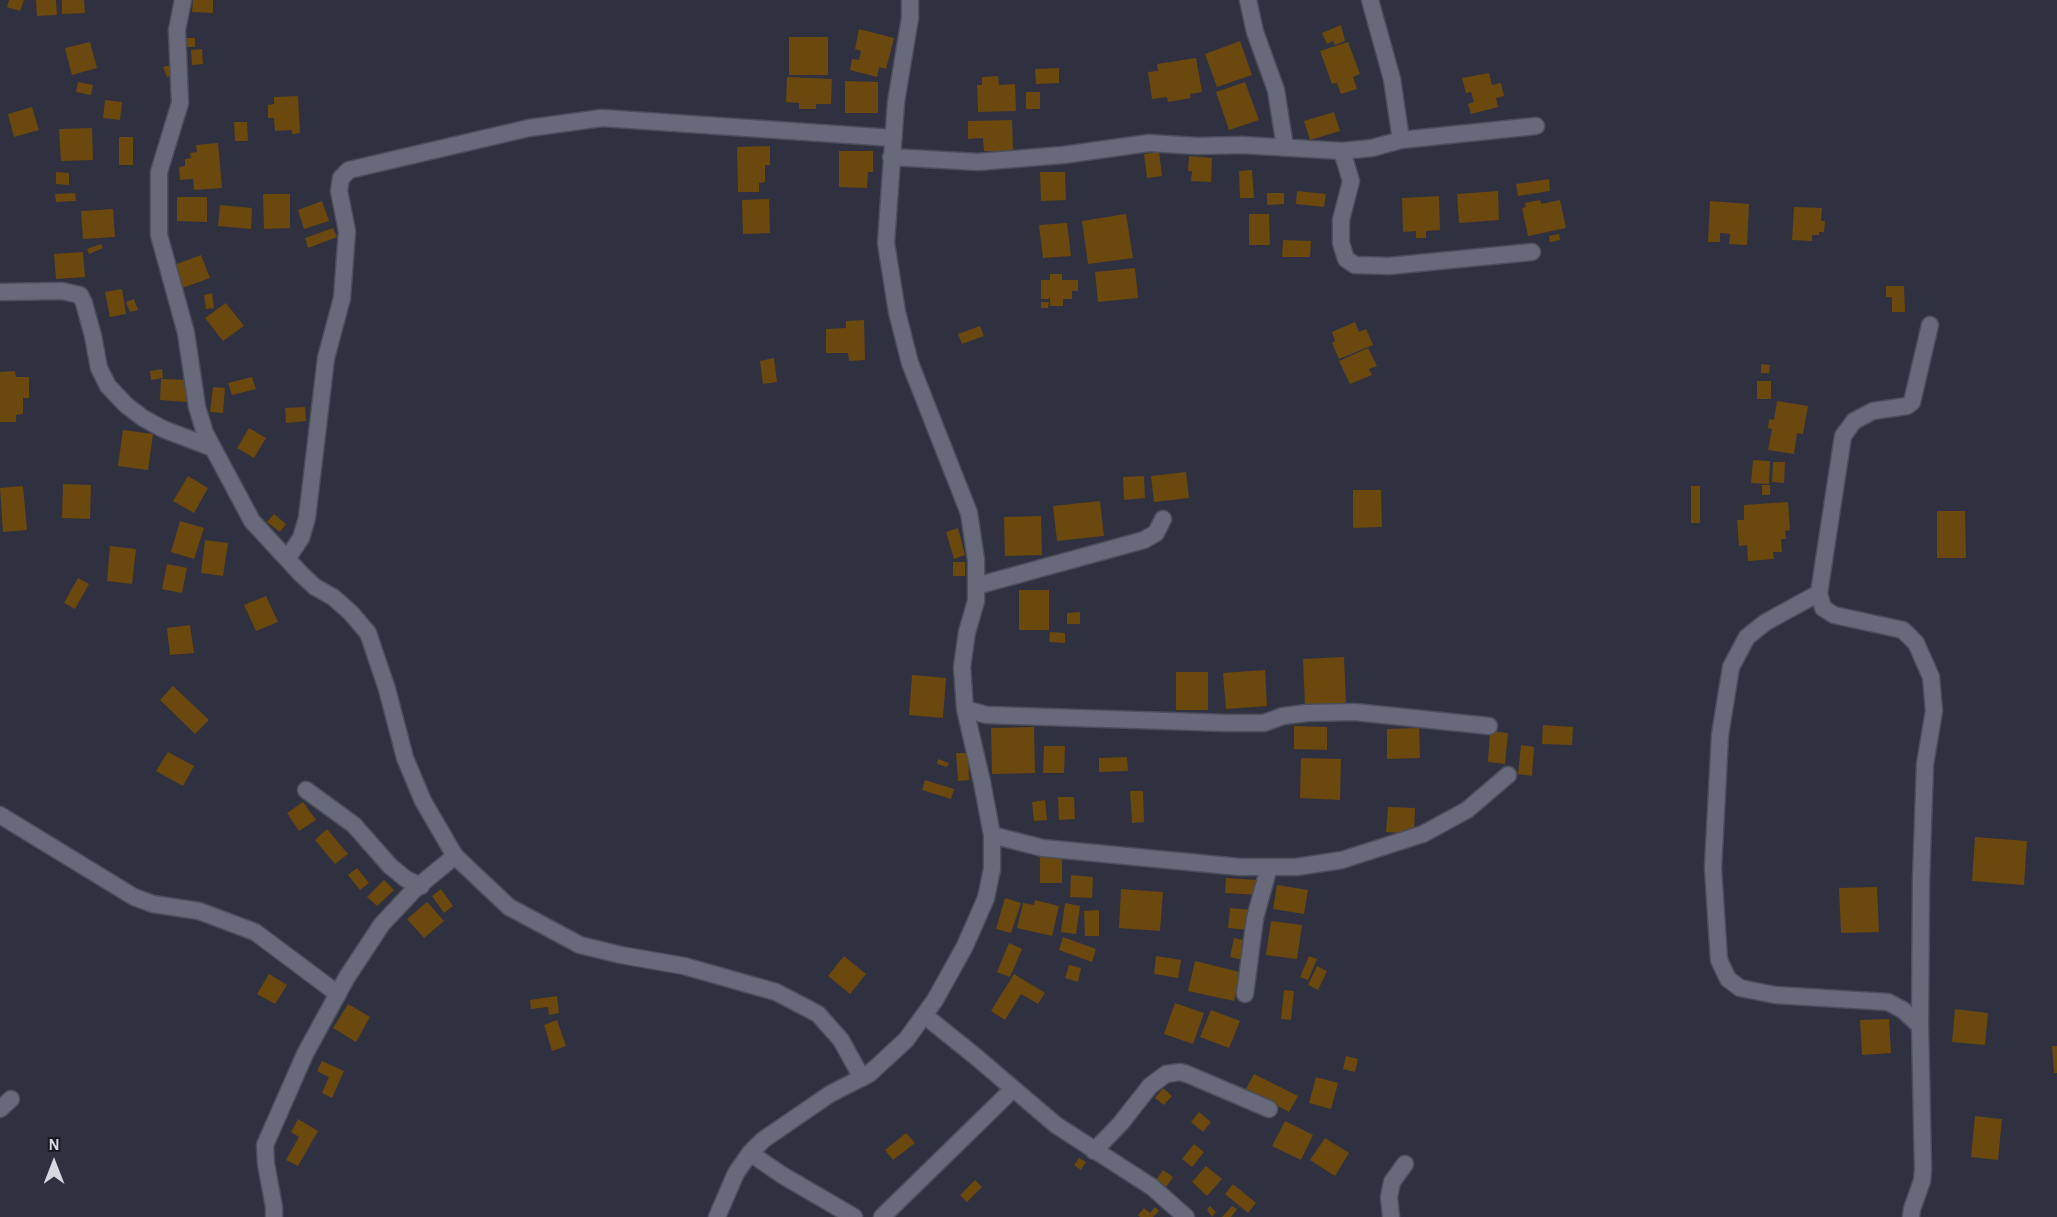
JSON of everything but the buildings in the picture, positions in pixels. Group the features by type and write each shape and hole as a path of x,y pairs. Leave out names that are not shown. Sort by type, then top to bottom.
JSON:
{"street":[{"path":"183,0 177,30 180,103 159,172 159,235 186,333 197,407 205,433 252,521 315,587 333,597 368,633 387,689 405,758 423,801 455,856 509,907 580,945 621,956 684,966 721,976 776,992 819,1014 841,1040 862,1078"},
{"path":"717,1217 736,1173 750,1153 763,1140 830,1094 869,1074 906,1040 935,1000 965,946 986,898 992,869 992,835 965,708 962,667 967,632 976,601 976,560 969,513 910,363 897,312 886,243 896,102 910,18 910,0"},
{"path":"1248,0 1255,32 1276,90 1285,147"},
{"path":"1370,0 1392,79 1401,140"},
{"path":"287,559 301,538 307,518 326,358 342,298 347,231 339,191 340,178 349,170 529,128 602,118 893,138"},
{"path":"891,157 978,162 1063,155 1149,143 1342,151 1372,148 1401,140 1536,126"},
{"path":"1342,151 1351,181 1341,220 1341,243 1346,259 1355,265 1389,266 1532,252"},
{"path":"0,292 62,291 80,296 93,336 99,368 108,386 126,405 144,418 163,429 213,448"},
{"path":"1911,1217 1923,1170 1920,1026 1922,813 1925,764 1934,711 1931,677 1916,643 1904,630 1834,615 1823,608 1819,593 1843,436 1854,422 1873,411 1907,406 1912,402 1930,325"},
{"path":"976,586 1144,540 1156,533 1163,519"},
{"path":"1819,593 1766,622 1747,637 1731,667 1720,735 1713,868 1719,960 1728,980 1740,988 1775,995 1888,1002 1903,1010 1920,1026"},
{"path":"965,708 987,715 1236,723 1264,723 1283,716 1307,713 1355,712 1488,726"},
{"path":"992,835 1043,848 1240,867 1296,867 1342,860 1423,834 1467,810 1508,775"},
{"path":"306,790 354,825 390,866 406,879 421,886"},
{"path":"0,815 134,897 153,904 199,911 255,932 338,994"},
{"path":"274,1217 265,1145 305,1054 338,994 382,924 415,889 455,856"},
{"path":"1245,994 1255,918 1269,867"},
{"path":"924,1016 1056,1125 1152,1186 1186,1217"},
{"path":"1094,1151 1121,1123 1150,1086 1166,1074 1180,1072 1187,1074 1269,1109"},
{"path":"882,1217 1013,1089"},
{"path":"750,1153 854,1217"},
{"path":"1391,1217 1389,1197 1392,1182 1405,1164"}]}
